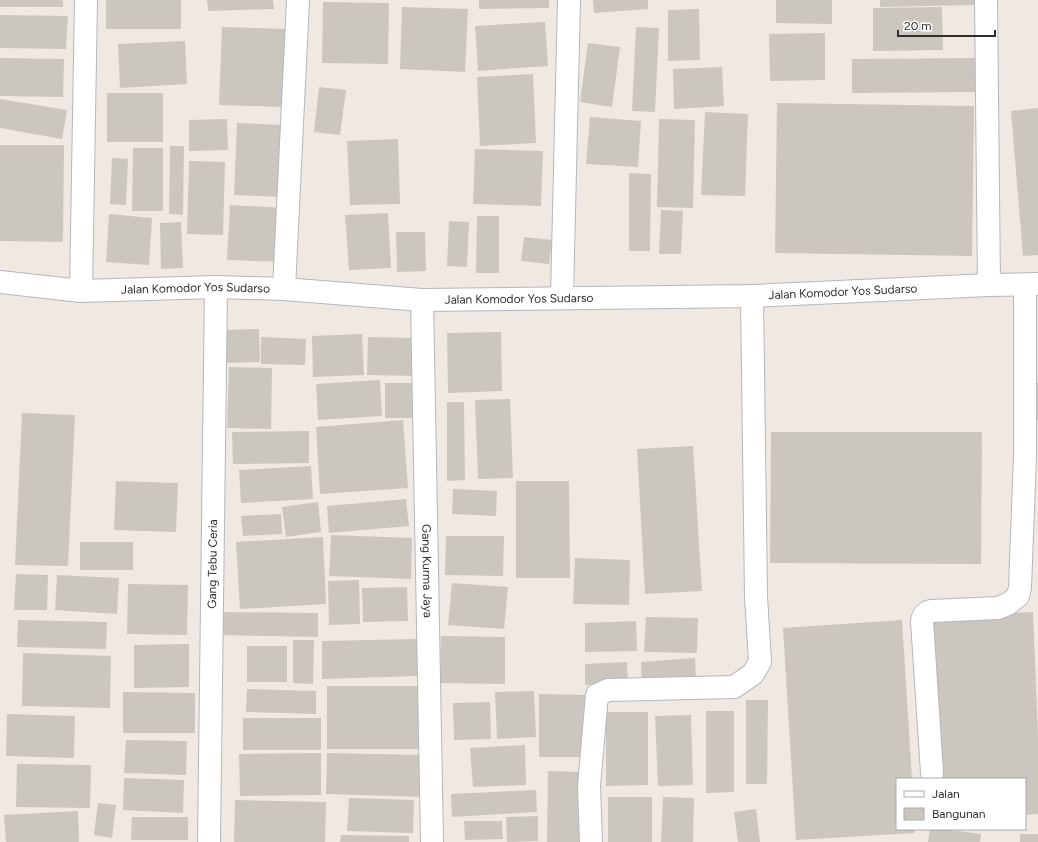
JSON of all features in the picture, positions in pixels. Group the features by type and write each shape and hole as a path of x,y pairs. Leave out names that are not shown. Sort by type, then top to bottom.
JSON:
{"street":[{"path":"81,291 86,0"},
{"path":"284,289 298,0"},
{"path":"562,297 569,0"},
{"path":"986,0 989,285"},
{"name":"Jalan Komodor Yos Sudarso","path":"0,282 81,291 216,287 284,289 422,300 562,297 752,296 989,285 1031,285"},
{"path":"932,773 922,621 923,616 931,611 998,608 1008,604 1018,596 1020,587 1031,285"},
{"name":"Gang Tebu Ceria","path":"209,842 216,287"},
{"path":"591,842 589,786 597,695 608,690 734,687 753,674 760,662 756,596 752,296"},
{"name":"Gang Kurma Jaya","path":"422,300 432,842"}],"building":[{"path":"0,0 63,0 63,7 0,7"},
{"path":"106,0 181,0 181,29 106,29"},
{"path":"207,0 273,0 274,9 208,11"},
{"path":"479,0 549,0 549,8 479,9"},
{"path":"593,0 648,0 648,9 594,13"},
{"path":"776,0 832,0 832,24 776,23"},
{"path":"880,0 974,0 974,5 880,7"},
{"path":"323,2 389,3 388,64 322,63"},
{"path":"402,7 468,9 465,72 400,69"},
{"path":"942,7 943,50 873,51 873,8"},
{"path":"699,9 700,60 668,61 668,10"},
{"path":"0,15 68,16 66,49 0,48"},
{"path":"545,22 548,66 478,71 475,26"},
{"path":"222,27 287,29 284,107 219,105"},
{"path":"636,27 659,28 655,112 632,111"},
{"path":"825,33 825,80 770,81 769,34"},
{"path":"185,41 187,84 120,88 118,44"},
{"path":"588,43 620,47 612,107 580,102"},
{"path":"0,58 64,59 63,97 0,96"},
{"path":"979,58 979,92 852,93 852,59"},
{"path":"722,67 724,106 674,109 673,69"},
{"path":"533,74 536,143 480,146 477,77"},
{"path":"319,87 346,90 340,135 314,132"},
{"path":"107,93 163,93 163,142 107,142"},
{"path":"0,99 67,110 62,139 0,128"},
{"path":"777,103 974,106 972,256 775,253"},
{"path":"1038,108 1038,255 1023,256 1011,111"},
{"path":"705,112 748,114 745,196 701,195"},
{"path":"590,117 641,121 638,167 586,164"},
{"path":"227,119 228,150 189,151 189,120"},
{"path":"659,119 695,120 693,208 657,207"},
{"path":"237,123 283,125 280,197 234,195"},
{"path":"398,139 400,204 350,205 347,141"},
{"path":"0,145 64,145 63,242 0,241"},
{"path":"170,146 184,146 183,215 169,214"},
{"path":"133,148 163,148 163,211 132,211"},
{"path":"475,149 543,151 541,206 473,204"},
{"path":"112,158 128,159 126,205 110,204"},
{"path":"189,161 225,162 223,235 187,234"},
{"path":"629,173 651,174 650,251 629,251"},
{"path":"230,205 283,208 281,262 227,260"},
{"path":"661,210 683,211 681,254 659,254"},
{"path":"388,213 391,268 349,270 345,215"},
{"path":"109,214 152,218 149,265 106,262"},
{"path":"477,216 499,216 499,273 476,273"},
{"path":"449,221 469,222 467,267 447,266"},
{"path":"181,222 183,268 161,269 160,223"},
{"path":"396,232 425,232 426,271 397,272"},
{"path":"524,237 552,240 549,264 521,261"},
{"path":"259,329 260,362 224,363 224,330"},
{"path":"501,332 502,391 448,393 447,333"},
{"path":"362,334 364,375 313,377 312,336"},
{"path":"261,337 306,339 305,365 261,364"},
{"path":"368,337 418,338 417,376 367,375"},
{"path":"229,367 272,368 271,429 227,428"},
{"path":"380,380 382,416 318,420 316,384"},
{"path":"385,383 413,383 413,418 385,418"},
{"path":"1035,383 1038,383 1038,420 1036,420"},
{"path":"510,399 513,478 478,479 475,400"},
{"path":"447,402 464,402 465,480 447,481"},
{"path":"22,413 75,415 68,566 15,565"},
{"path":"403,420 408,488 320,494 316,427"},
{"path":"309,431 309,463 233,464 232,432"},
{"path":"771,432 982,432 981,564 770,563"},
{"path":"693,446 702,591 645,594 637,449"},
{"path":"311,466 313,499 241,503 239,470"},
{"path":"116,481 178,483 176,532 114,530"},
{"path":"516,481 569,481 570,578 516,578"},
{"path":"453,489 497,491 496,516 452,514"},
{"path":"406,499 409,526 329,533 327,506"},
{"path":"318,502 321,532 286,537 282,507"},
{"path":"281,514 282,534 243,536 241,516"},
{"path":"331,535 412,538 411,579 329,576"},
{"path":"446,536 504,536 503,576 445,575"},
{"path":"323,537 326,604 240,609 236,542"},
{"path":"80,542 133,542 133,570 80,570"},
{"path":"575,558 630,560 629,605 573,604"},
{"path":"16,574 48,575 47,610 14,610"},
{"path":"57,575 119,578 117,614 55,610"},
{"path":"359,580 360,624 329,625 328,581"},
{"path":"452,583 508,587 504,629 448,625"},
{"path":"128,584 188,585 187,635 127,634"},
{"path":"407,587 408,621 363,622 362,588"},
{"path":"218,612 318,613 318,637 218,635"},
{"path":"1033,612 1038,737 1038,814 1026,815 1026,778 940,778 933,616"},
{"path":"646,617 698,618 697,653 644,652"},
{"path":"18,620 107,622 106,649 17,647"},
{"path":"902,620 912,778 896,778 896,830 915,830 915,833 796,840 783,628"},
{"path":"636,621 637,651 585,652 585,623"},
{"path":"441,636 505,637 505,684 440,683"},
{"path":"418,639 418,676 322,679 322,641"},
{"path":"293,640 314,640 313,684 293,683"},
{"path":"189,644 189,687 134,688 134,645"},
{"path":"247,646 287,646 287,682 247,682"},
{"path":"23,653 111,656 110,708 22,706"},
{"path":"695,658 696,680 642,684 641,662"},
{"path":"627,662 628,683 585,685 585,664"},
{"path":"327,686 425,686 425,749 327,749"},
{"path":"247,689 316,691 316,714 246,712"},
{"path":"534,691 536,737 497,739 495,692"},
{"path":"123,692 195,693 195,733 123,733"},
{"path":"539,694 590,695 590,757 539,757"},
{"path":"746,700 768,700 767,784 746,784"},
{"path":"490,702 491,739 454,740 453,703"},
{"path":"706,711 734,711 734,792 706,793"},
{"path":"606,712 648,712 648,785 606,786"},
{"path":"7,714 75,716 74,758 6,756"},
{"path":"691,715 693,785 658,786 655,716"},
{"path":"243,718 321,718 321,750 243,750"},
{"path":"126,740 187,741 186,775 124,773"},
{"path":"525,745 526,785 473,787 470,748"},
{"path":"321,753 321,795 240,796 239,754"},
{"path":"327,753 425,755 423,797 326,794"},
{"path":"17,764 91,765 90,808 16,807"},
{"path":"548,771 583,772 582,842 547,842"},
{"path":"124,778 184,780 183,813 123,810"},
{"path":"536,790 537,812 452,817 451,794"},
{"path":"608,797 652,797 652,842 608,842"},
{"path":"663,797 694,798 693,842 661,842"},
{"path":"349,798 414,800 413,833 347,831"},
{"path":"235,800 326,802 325,842 234,842"},
{"path":"98,803 116,805 112,838 94,835"},
{"path":"756,809 760,842 738,842 734,812"},
{"path":"78,811 79,842 6,842 4,815"},
{"path":"538,816 538,841 507,842 506,817"},
{"path":"132,817 188,817 188,840 131,840"},
{"path":"464,821 502,821 503,839 465,840"},
{"path":"930,830 951,830 981,834 980,842 928,842"},
{"path":"1020,834 1038,834 1038,842 1020,842"},
{"path":"341,835 409,836 409,842 340,842"}]}
